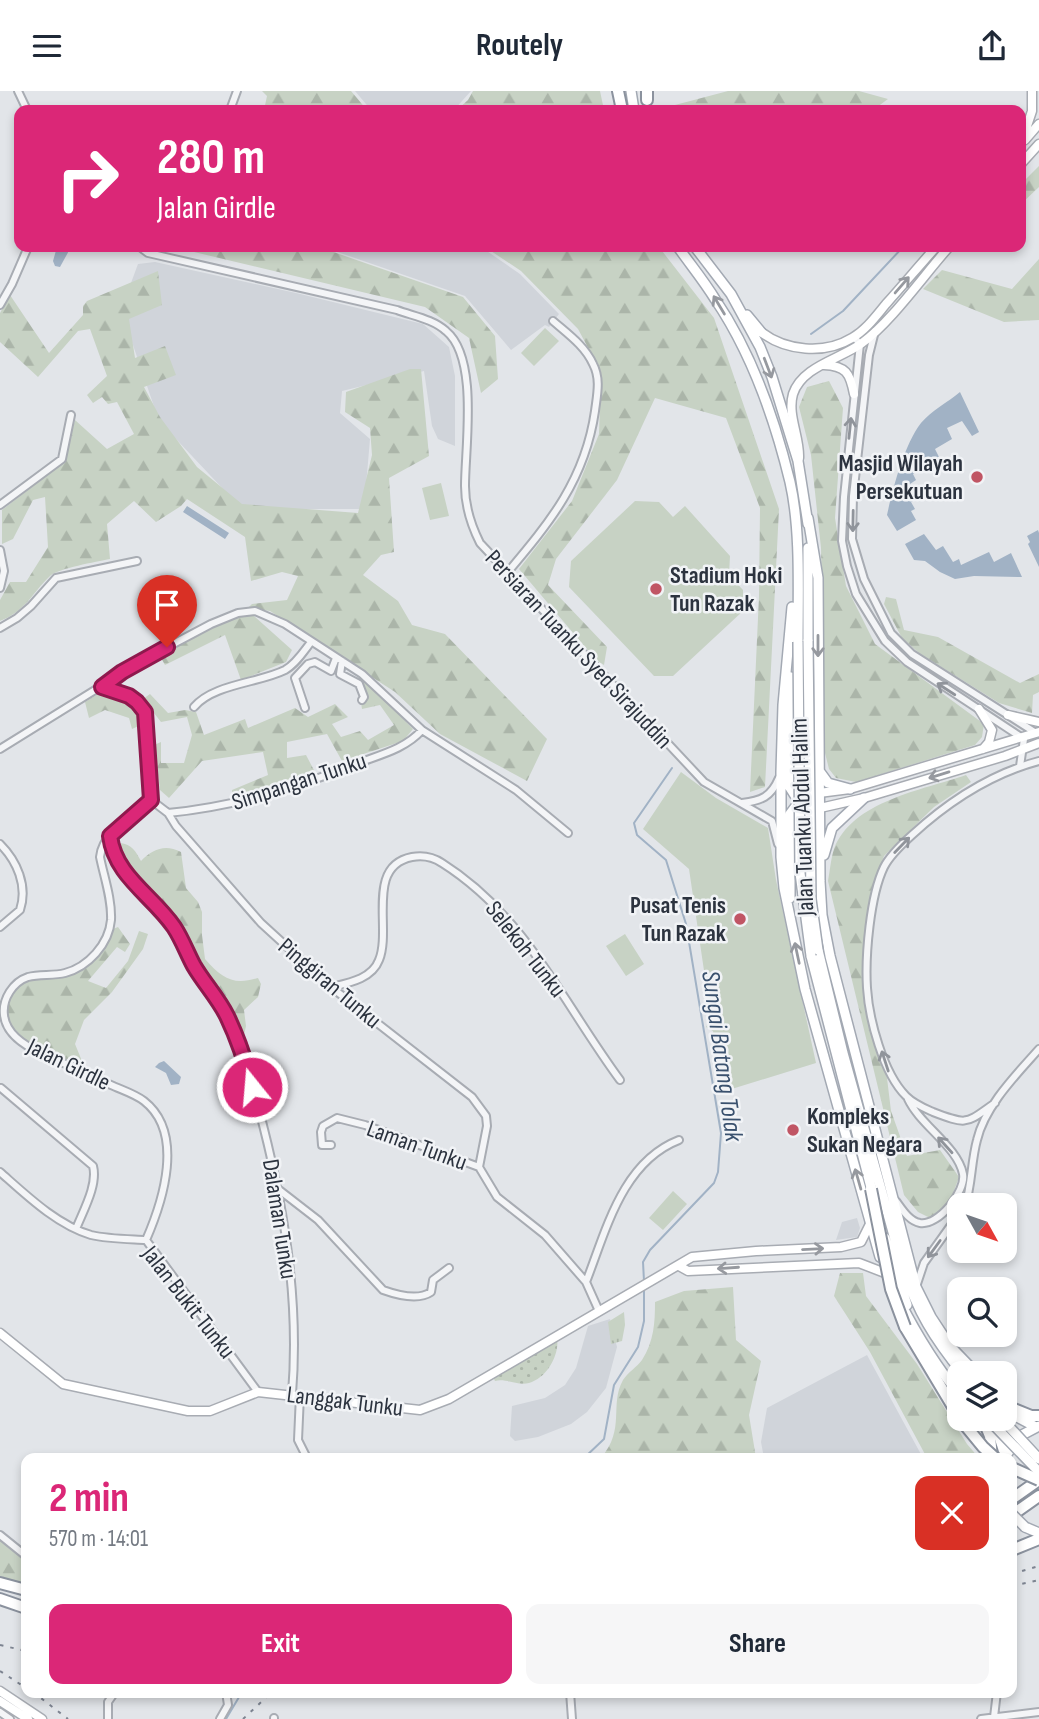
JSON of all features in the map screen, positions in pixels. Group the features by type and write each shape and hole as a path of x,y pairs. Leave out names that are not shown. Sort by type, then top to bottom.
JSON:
{"highway":[{"path":"871,1189 891,1289 905,1327 947,1396"},
{"path":"1017,1411 1031,1416 1038,1423"},
{"path":"970,1431 983,1447 993,1453"},
{"path":"988,1431 997,1453"},
{"path":"1017,1470 1039,1480"},
{"path":"1017,1495 1039,1480"},
{"path":"1017,1511 1039,1496"},
{"path":"1017,1548 1039,1539"},
{"path":"1017,1549 1039,1546"},
{"path":"0,1583 21,1589"},
{"path":"0,1599 21,1606"}],"main road":[{"name":"Jalan Tuanku Abdul Halim","path":"682,252 717,300 746,355 771,417 790,483 803,641 815,953 860,1133 903,1268 928,1328 953,1361"},
{"name":"Jalan Tuanku Abdul Halim","path":"699,252 731,294 760,347 798,461 818,578 822,915 830,956 916,1287 931,1317 950,1346 964,1361"},
{"path":"731,294 761,333"},
{"name":"Jalan Tuanku Abdul Halim","path":"803,641 808,517"},
{"path":"795,530 789,786 807,805 820,808"},
{"name":"Jalan Tuanku Abdul Halim","path":"792,607 784,693 781,772 785,857 783,888 805,989 885,1273 917,1336 947,1379"},
{"path":"789,756 796,769 804,770 810,768 819,751"},
{"path":"820,770 828,783 849,789"},
{"path":"785,857 790,814 799,799 819,793"},
{"path":"820,881 829,833 843,816 864,798"},
{"path":"785,857 797,840 806,836 815,842 820,855"},
{"name":"Jalan Tuanku Abdul Halim","path":"815,953 824,974 871,1189 904,1299 919,1330 947,1371"},
{"path":"824,974 872,1114"},
{"path":"805,989 812,1003 842,1098 860,1133"},
{"path":"1003,1453 1038,1423"},
{"path":"1000,1431 1039,1472"},
{"path":"1016,1431 1039,1459"},
{"path":"1017,1520 1025,1527 1039,1533"}],"street":[{"path":"1032,91 1039,100"},
{"path":"1026,128 1032,111 1032,91"},
{"path":"1026,138 1039,124"},
{"path":"1026,158 1039,145"},
{"path":"0,305 26,252"},
{"name":"Persiaran Tuanku Syed Sirajuddin","path":"146,252 397,310 428,320 447,331 459,348 466,369 464,487 470,523 480,543 704,782 772,821 785,857"},
{"path":"932,252 857,341 842,541 856,594 885,641 907,662 1024,739"},
{"path":"798,461 799,447 792,408 794,393 802,380 857,341 875,332 945,252"},
{"path":"507,573 565,499 586,455 593,421 598,383 593,361 579,344 553,321"},
{"path":"869,324 875,332"},
{"path":"875,332 869,355 853,496 852,539 864,579 891,633 912,654 1038,734"},
{"path":"761,333 781,345 801,349 857,341"},
{"path":"824,365 836,365 845,371 851,379 854,394"},
{"path":"0,505 62,459 71,415"},
{"path":"0,550 4,571 0,588"},
{"path":"0,628 18,618 55,578 137,561"},
{"path":"0,748 145,659 211,624 238,613 256,611 267,614 339,660 385,693 422,730 516,790 568,833"},
{"path":"194,706 200,700 220,691 288,669 311,642"},
{"path":"331,671 339,660"},
{"path":"339,660 340,674"},
{"path":"305,708 295,678 308,664 315,662 359,684 364,697 362,700"},
{"path":"102,687 129,696 145,712 151,800 110,836"},
{"path":"979,709 992,730 989,742 981,751"},
{"path":"1008,715 1039,722"},
{"name":"Simpangan Tunku","path":"168,813 228,804 309,782 401,747 422,730"},
{"path":"819,793 849,789 1038,734"},
{"path":"1019,766 1024,739"},
{"path":"820,808 864,798 1005,756 1039,743"},
{"path":"1005,756 1013,759 1019,766"},
{"path":"895,1199 908,1216 920,1223 930,1221 960,1194 964,1177 955,1157 915,1113 890,1074 877,1035 867,988 868,938 884,866 899,847 976,786 1019,766 1039,761"},
{"path":"740,803 766,797 775,787 781,772"},
{"name":"Pinggiran Tunku","path":"151,800 168,813 176,826 261,923 331,987 472,1097 486,1116 487,1126 479,1167"},
{"name":"Dalaman Tunku","path":"110,836 112,851 120,868 176,930 194,965 226,1015 245,1062 278,1189 290,1273 298,1440 304,1453"},
{"name":"Jalan Girdle","path":"110,836 102,846 100,857 111,905 107,938 84,964 66,973 28,977 19,983 8,993 4,1013 9,1030 31,1048 137,1096 156,1113 166,1136 167,1168 146,1240"},
{"path":"0,844 10,854 23,887 20,910 0,926"},
{"name":"Selekoh Tunku","path":"331,987 359,980 379,962 384,935 382,890 387,877 405,859 428,856 480,890 523,936 552,975 591,1041 620,1080"},
{"path":"967,1193 978,1137 995,1103 1039,1049"},
{"path":"1,1088 93,1166 92,1187 76,1229"},
{"path":"906,1096 920,1106 950,1119 968,1121 995,1103"},
{"name":"Laman Tunku","path":"331,1145 322,1145 321,1132 323,1125 337,1118 365,1125 479,1167 497,1197 545,1235 586,1282 598,1311"},
{"path":"586,1282 604,1231 629,1183 652,1156 664,1146 679,1140"},
{"name":"Jalan Bukit Tunku","path":"0,1172 57,1218 76,1229 92,1235 146,1240 258,1392"},
{"path":"278,1189 318,1220 383,1290 408,1296 425,1296 431,1292 433,1280 449,1268"},
{"name":"Langgak Tunku","path":"0,1333 57,1380 76,1388 172,1409 204,1412 258,1392 411,1409 428,1408 449,1399 692,1257 841,1247 857,1244 865,1238 870,1224"},
{"path":"916,1287 924,1263 947,1231"},
{"path":"679,1266 688,1271 859,1263 885,1273"},
{"path":"0,1535 21,1552"},
{"path":"0,1691 42,1719"},
{"path":"108,1719 108,1702 111,1698"},
{"path":"220,1719 228,1705 227,1698"},
{"path":"570,1698 572,1719"},
{"path":"994,1717 996,1698"},
{"path":"0,1700 28,1719"},
{"path":"981,1719 1039,1711"},
{"path":"0,1713 10,1719"}],"shaded area":[{"path":"355,91 471,91 458,105 367,105"},
{"path":"337,252 488,252 520,274 559,314 549,327 545,325 511,350 465,296"},
{"path":"155,262 423,324 449,347 455,376 455,446 438,439 432,426 424,371 342,391 340,413 370,439 364,509 242,509 159,421 121,310 138,264"},
{"path":"857,1218 860,1228 857,1237 836,1240 842,1222"},
{"path":"610,1319 617,1347 606,1388 587,1412 571,1424 538,1437 515,1441 510,1436 512,1406 545,1398 565,1385 576,1368 588,1326"},
{"path":"867,1355 920,1453 763,1453 761,1442 767,1408"}],"green space":[{"path":"262,91 351,91 363,105 265,105 267,96"},
{"path":"473,91 600,91 603,105 462,105"},
{"path":"728,91 859,91 888,99 880,105 675,105"},
{"path":"1039,166 1039,187 1026,199 1026,179"},
{"path":"194,252 333,252 463,297 495,336 498,379 481,393 469,338 425,307"},
{"path":"492,252 663,252 714,318 779,509 765,787 750,792 760,508 726,418 655,398 617,480 556,559 548,585 607,647 604,665 596,660 519,569 572,501 599,434 601,372 578,329 521,271"},
{"path":"1039,259 1039,320 1004,322 923,289 942,270 1012,289"},
{"path":"158,271 162,305 129,319 135,358 165,346 176,375 144,387 160,417 197,467 242,504 358,513 372,455 370,428 345,412 346,392 410,369 421,369 429,456 389,478 394,552 381,555 363,575 398,601 412,625 445,634 547,739 527,781 440,734 395,692 270,611 248,608 252,604 287,600 298,576 282,572 251,581 245,537 187,499 156,522 134,501 107,524 110,559 55,573 22,607 0,621 0,600 10,582 26,582 48,547 45,497 33,500 13,539 2,544 2,510 64,462 75,420 107,449 134,434 117,402 108,404 102,397 93,403 87,395 107,376 90,329 78,331 38,377 0,342 0,313 10,295 49,353 83,315 83,306 87,301"},
{"path":"545,328 559,341 534,366 521,353"},
{"path":"829,381 843,408 835,518 846,586 875,644 984,724 982,737 975,745 856,782 836,778 829,769 825,753 821,548 811,455 799,407 807,387"},
{"path":"441,483 449,516 430,520 422,488"},
{"name":"Stadium Hoki Tun Razak","path":"635,501 659,502 673,517 685,506 730,556 729,575 743,590 743,611 673,676 654,676 569,587 571,561"},
{"path":"886,597 896,599 904,630 938,637 1020,683 1039,674 1039,692 1033,695 1032,713 999,703 919,653 902,638 884,604"},
{"path":"253,615 292,650 286,662 241,680 225,635 165,665 160,656 234,617"},
{"path":"357,677 370,685 413,729 403,741 342,761 327,734 287,742 287,758 306,755 316,774 233,799 232,790 268,775 263,752 202,761 169,798 160,790 154,745 161,742 161,763 184,763 192,735 187,717 161,722 143,699 150,694 168,713 185,710 196,712 204,735 245,719 248,728 295,708 308,717 335,704 348,717 332,724 341,737 360,731 368,740 394,725 380,705 362,709"},
{"path":"103,691 129,702 137,711 141,725 132,729 129,718 105,710 89,718 85,702"},
{"name":"Pusat Tenis Tun Razak","path":"681,772 716,798 768,828 776,880 816,1063 722,1092 713,1031 706,1027 711,1018 689,869 643,829"},
{"path":"966,775 971,782 934,807 884,856 871,895 864,964 891,1111 907,1156 940,1150 959,1177 953,1193 947,1193 947,1207 932,1219 918,1212 904,1195 828,881 834,849 843,833 856,819 872,808 910,792"},
{"path":"120,843 131,847 141,861 160,849 170,848 181,852 186,888 198,902 202,912 205,959 228,979 242,981 258,978 261,984 258,997 244,1010 244,1035 237,1036 226,1007 199,968 174,922 120,862 117,847"},
{"path":"118,927 130,944 125,952 117,947 88,981 106,988 128,961 139,931 148,934 143,949 112,992 84,1020 75,1044 84,1066 47,1052 23,1039 9,1020 8,1004 16,989 27,982 80,969 95,958 113,929"},
{"path":"625,934 644,964 626,976 606,946"},
{"path":"673,1191 687,1204 663,1230 649,1218"},
{"path":"840,1273 863,1273 866,1296 917,1364 947,1412 947,1431 959,1431 975,1453 924,1453 870,1352 834,1296"},
{"path":"733,1287 736,1340 761,1361 749,1415 755,1453 605,1453 613,1437 619,1389 627,1374 642,1360 649,1346 654,1325 655,1302 684,1291"},
{"path":"624,1312 622,1341 611,1344 608,1322"},
{"path":"557,1337 554,1358 541,1376 525,1384 495,1381 493,1377"},
{"path":"0,1539 21,1558 21,1583 0,1576"}],"water":[{"path":"56,252 68,252 60,267 55,266 53,261"},
{"path":"960,392 979,432 972,436 962,421 947,428 952,439 935,449 940,459 913,474 916,480 910,484 918,499 911,502 915,509 911,511 916,520 897,531 887,515 909,443 925,419"},
{"path":"187,506 229,533 225,539 183,512"},
{"path":"1038,530 1039,533 1039,567 1027,536"},
{"path":"924,534 936,550 943,546 953,562 959,559 961,565 989,552 994,562 1011,553 1022,577 974,576 955,579 925,561 914,560 905,544"},
{"path":"164,1061 181,1077 179,1084 171,1085 166,1073 155,1067"}],"waterway":[{"name":"Sungai Batang Tolak","path":"811,334 843,311 898,252"},
{"name":"Sungai Batang Tolak","path":"644,1281 643,1262 650,1250 714,1183 718,1172 721,1133 686,924 666,860 637,835 634,823 672,768"},
{"name":"Sungai Batang Tolak","path":"589,1453 604,1439 614,1385 638,1347 644,1321 644,1290"},
{"name":"Sungai Batang Tolak","path":"226,1719 238,1698"}],"railway":[{"path":"1017,1573 1039,1566"},
{"path":"1017,1585 1039,1580"},
{"path":"0,1645 21,1650"},
{"path":"0,1671 21,1685"},
{"path":"41,1698 68,1719"},
{"path":"243,1719 266,1698"}],"place":[{"name":"Masjid Wilayah Persekutuan","path":"977,477"},
{"name":"Stadium Hoki Tun Razak","path":"656,589"},
{"name":"Pusat Tenis Tun Razak","path":"740,919"},
{"name":"Kompleks Sukan Negara","path":"793,1130"}],"route":[{"path":"167,647 122,672 102,687 129,696 141,706 145,712 150,758 151,800 110,836 112,851 120,868 176,930 194,965 217,999 245,1062 252,1087"}]}
